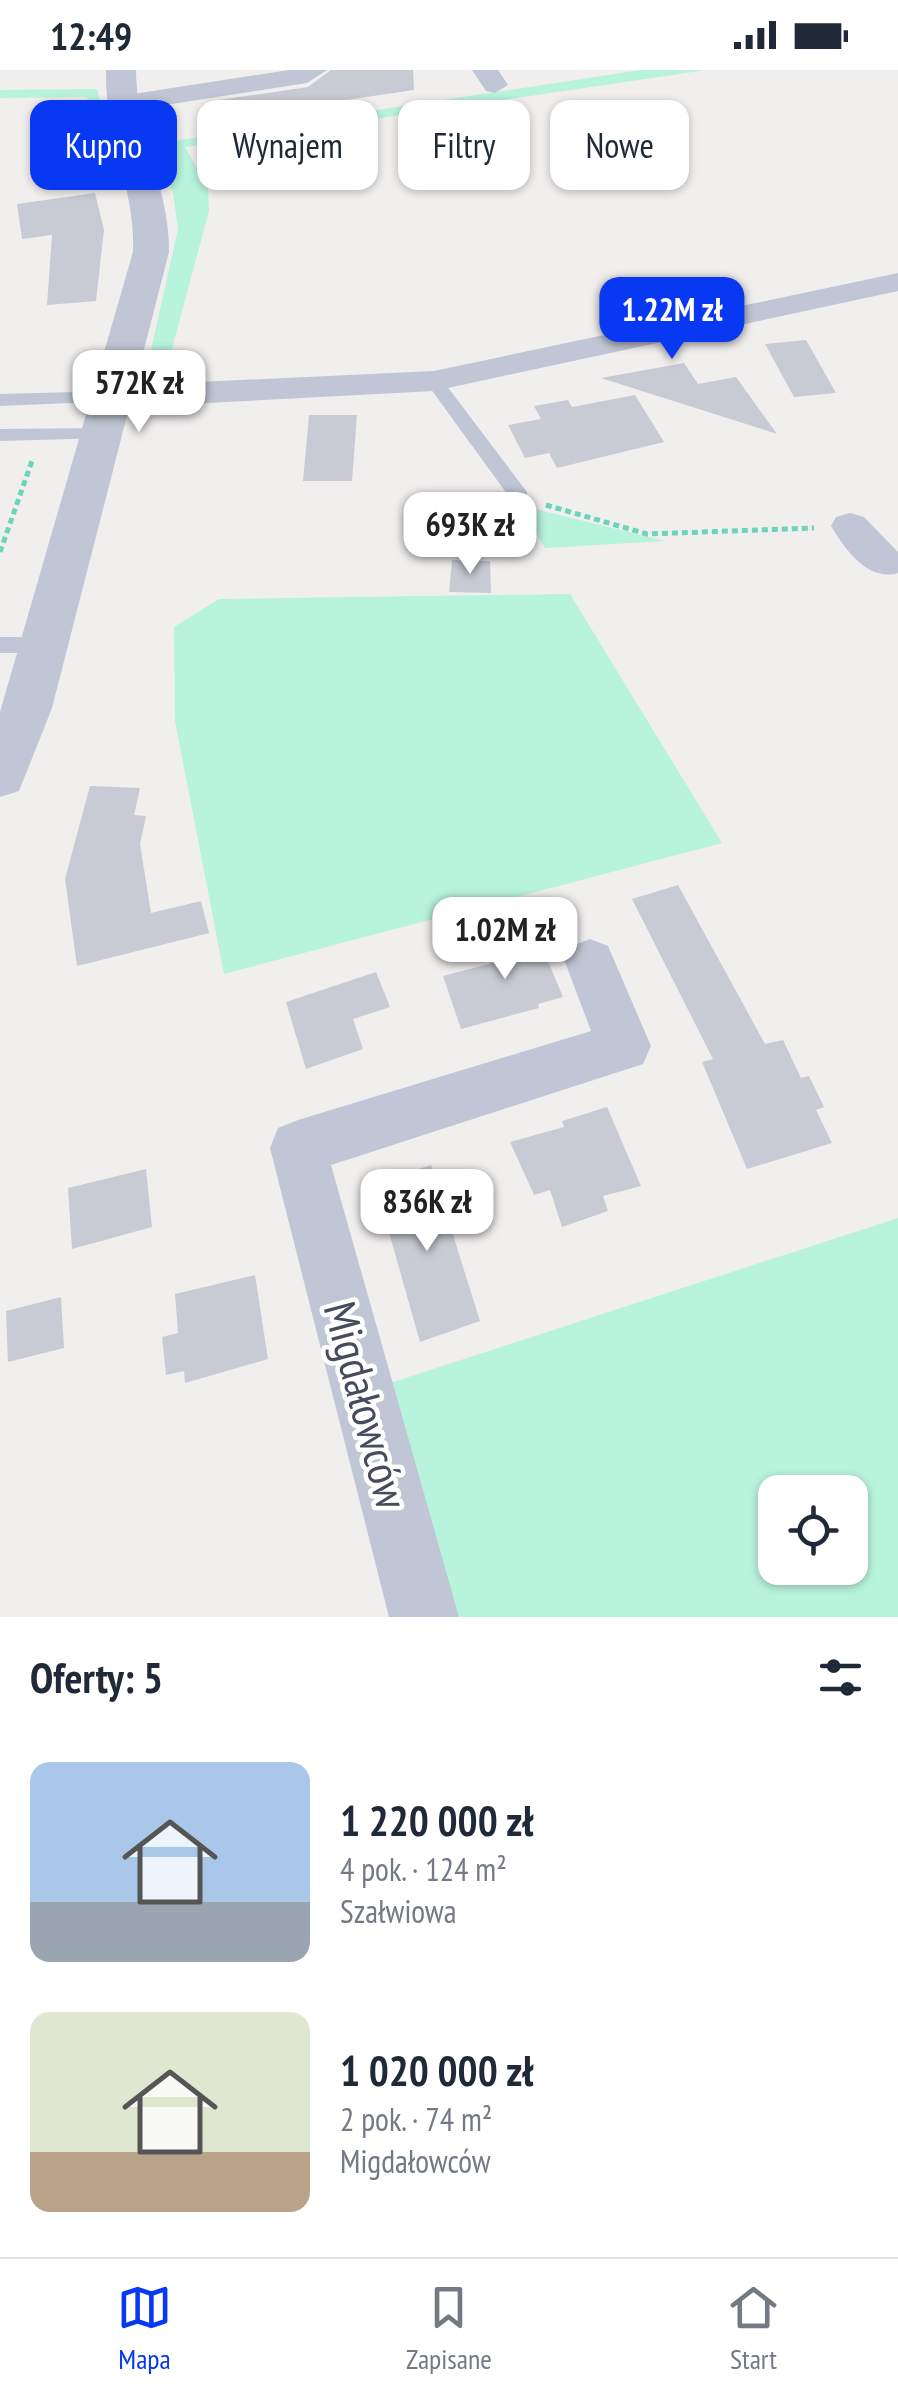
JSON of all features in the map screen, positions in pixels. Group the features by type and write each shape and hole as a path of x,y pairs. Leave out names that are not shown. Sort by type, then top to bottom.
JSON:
{"street":[{"path":"0,776 21,686 44,645 153,236 151,212 121,87 307,75 314,70"},
{"path":"107,415 434,381 898,282"},
{"path":"850,526 894,563"},
{"name":"Migdałowców","path":"424,1617 298,1148 624,1046 590,962"}],"lane":[{"path":"434,381 520,497"},
{"path":"0,400 107,415"},
{"path":"0,434 107,415"},
{"path":"0,644 44,645"}],"path":[{"path":"0,552 34,457"},
{"path":"520,497 646,534 850,526"}],"green space":[{"path":"641,70 706,70 503,100 443,100"},
{"path":"97,89 100,100 0,98 0,90"},
{"path":"398,107 398,116 378,118 378,110"},
{"path":"197,137 197,145 185,147 197,168 197,190 208,190 209,211 163,382 145,377 178,229 172,190 177,190 177,140"},
{"path":"519,505 665,541 545,548"},
{"path":"570,594 722,843 224,974 175,721 174,627 219,599"},
{"path":"898,1218 898,1617 449,1617 384,1385"}],"building":[{"path":"331,70 413,70 414,90 346,100 219,100 308,87"},
{"path":"95,193 104,230 96,301 47,305 52,235 22,239 17,204"},
{"path":"806,340 836,393 794,397 765,344"},
{"path":"684,363 698,384 736,377 777,434 601,378"},
{"path":"635,395 664,442 557,468 549,453 525,458 508,425 541,419 534,406 568,400 572,407"},
{"path":"309,415 357,415 352,481 303,481"},
{"path":"452,560 490,561 491,593 449,592"},
{"path":"90,786 140,788 134,815 146,816 140,844 151,913 201,901 209,933 77,966 65,879"},
{"path":"678,885 765,1044 783,1040 801,1078 809,1076 824,1107 816,1110 832,1143 747,1169 702,1062 713,1059 632,899"},
{"path":"532,923 563,997 538,1004 539,1008 461,1029 443,976 508,959 499,932"},
{"path":"376,972 390,1007 353,1019 363,1049 306,1069 286,1002"},
{"path":"607,1107 641,1186 603,1196 608,1211 562,1227 550,1190 534,1195 510,1142 564,1127 562,1121"},
{"path":"431,1165 480,1321 420,1342 375,1183"},
{"path":"146,1169 152,1227 72,1249 68,1188"},
{"path":"255,1275 268,1359 185,1383 184,1371 166,1375 162,1337 178,1333 175,1294"},
{"path":"61,1297 64,1348 8,1362 6,1311"}]}
